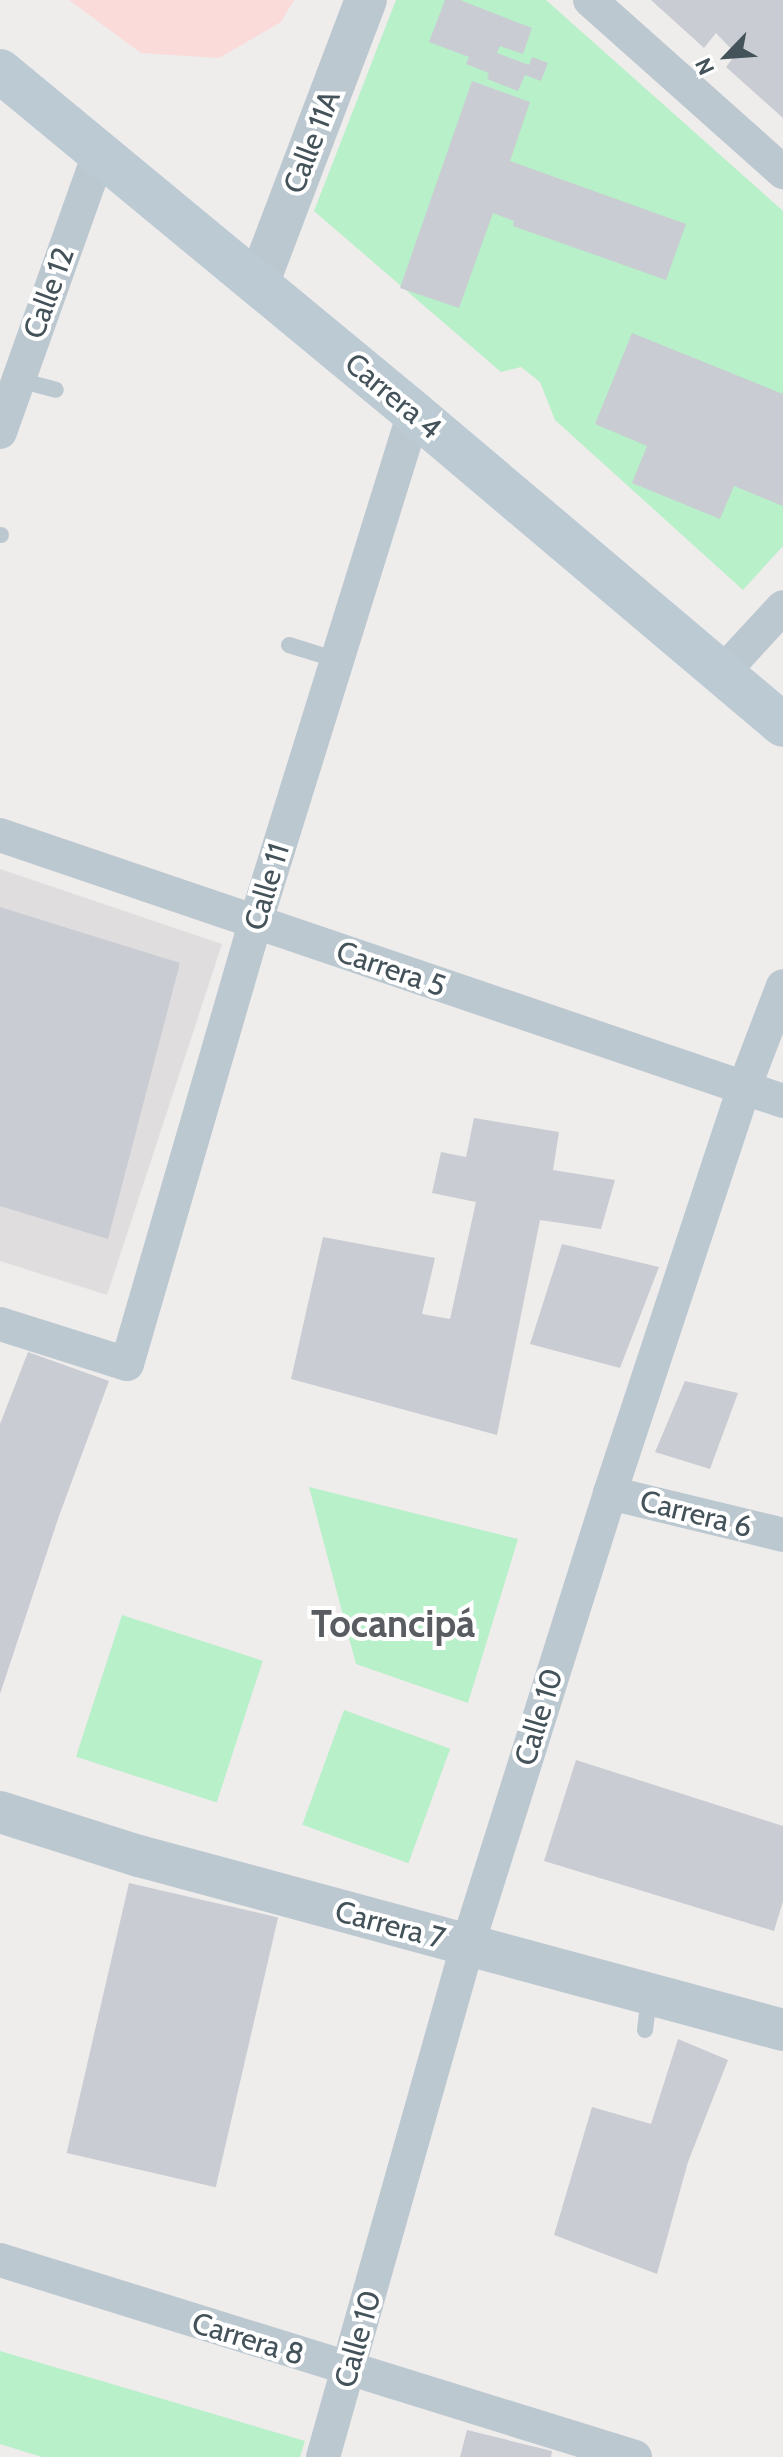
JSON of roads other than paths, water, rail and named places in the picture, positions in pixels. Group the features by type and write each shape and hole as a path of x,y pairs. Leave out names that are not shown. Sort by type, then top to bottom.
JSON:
{"main road":[{"name":"Carrera 4","path":"0,71 414,413 783,725"}],"street":[{"name":"Calle 11A","path":"258,284 366,0"},
{"path":"590,0 783,172"},
{"name":"Calle 12","path":"0,432 99,154"},
{"name":"Calle 11","path":"0,1324 127,1364 255,924 414,413"},
{"path":"723,672 783,607"},
{"name":"Carrera 5","path":"0,835 783,1101"},
{"name":"Calle 10","path":"323,2457 350,2371 467,1947 610,1493 744,1088 783,986"},
{"name":"Carrera 6","path":"610,1493 783,1535"},
{"name":"Carrera 7","path":"0,1812 139,1856 467,1947 647,2011 783,2030"},
{"name":"Carrera 8","path":"0,2260 635,2457"}],"lane":[{"path":"19,380 56,390"},
{"path":"289,645 337,660"}],"district":[{"name":"Tocancipá","path":"393,1624"}]}
